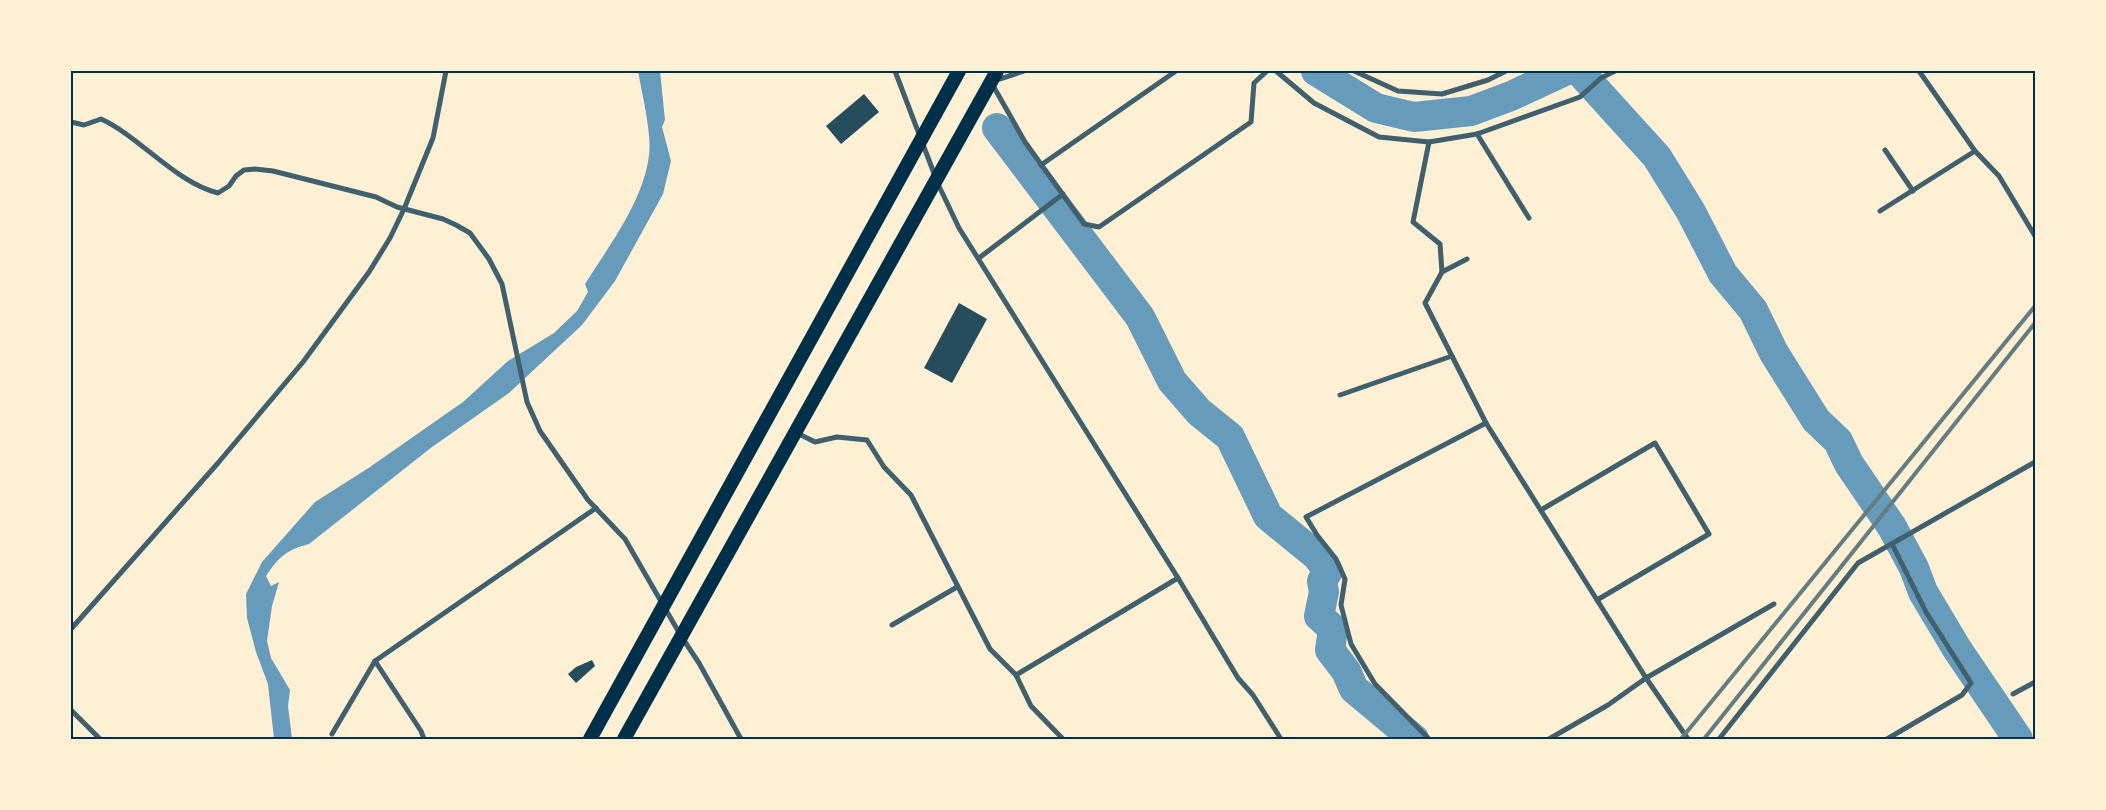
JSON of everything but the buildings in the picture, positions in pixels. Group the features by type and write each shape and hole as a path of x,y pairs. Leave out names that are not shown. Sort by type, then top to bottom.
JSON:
{"highway":[{"path":"590,739 958,71"},
{"path":"624,739 994,77"}],"street":[{"path":"71,629 218,463 303,362 369,272 390,238 404,210 433,138 446,71"},
{"path":"894,71 936,180 959,228 1178,578 1238,678 1253,695 1281,739"},
{"path":"1024,71 994,77 1025,142 1041,165 1084,224 1099,227 1251,122 1254,83 1267,71"},
{"path":"1041,165 1176,71"},
{"path":"1276,71 1314,103 1379,137 1430,142 1477,134 1580,96 1601,78 1615,71"},
{"path":"1354,71 1398,91 1442,94 1488,80 1506,71"},
{"path":"1919,71 1975,152 1999,176 2035,236"},
{"path":"71,122 84,125 101,119 112,124 151,154 207,190 218,193 229,186 236,176 244,170 256,168 376,197 404,210 443,219 456,224 470,233 496,271 506,298 527,402 540,431 596,508 624,539 699,663 741,739"},
{"path":"1477,134 1529,218"},
{"path":"1430,142 1413,222 1440,244 1442,272 1426,303 1486,423 1646,678 1688,739"},
{"path":"1885,150 1913,191"},
{"path":"1880,212 1975,152"},
{"path":"979,258 1063,194"},
{"path":"1442,272 1468,258"},
{"path":"1340,394 1452,356"},
{"path":"1429,739 1375,684 1351,644 1341,605 1345,579 1336,559 1317,535 1306,517 1486,423"},
{"path":"796,432 815,442 837,437 867,440 884,467 911,495 990,649 1016,675 1030,706 1061,738"},
{"path":"1541,510 1655,443 1709,534 1597,600"},
{"path":"1719,739 1858,563 2035,462"},
{"path":"332,734 375,661 596,508"},
{"path":"1887,739 1962,695 1971,683 1926,612 1892,544"},
{"path":"1016,675 1178,578"},
{"path":"892,625 957,587"},
{"path":"1549,739 1608,705 1646,678 1774,604"},
{"path":"375,661 421,731 424,739"},
{"path":"2013,694 2035,682"},
{"path":"71,710 100,739"}],"water":[{"path":"638,71 660,71 665,120 662,127 671,161 663,194 615,281 582,325 509,393 432,447 309,544 284,555 266,576 271,586 279,582 272,606 267,641 271,658 290,690 288,706 292,739 274,739 268,684 256,652 247,618 246,594 262,562 315,502 370,467 463,402 508,361 554,333 577,311 588,292 585,284 633,206 646,172 650,146"}],"waterway":[{"path":"1316,71 1376,108 1414,117 1471,111 1511,96 1565,71"},
{"path":"1579,71 1657,157 1691,212 1723,274 1753,310 1774,353 1816,420 1838,441 1849,464 1892,527 1914,568 1923,592 1957,649 2018,739"},
{"path":"997,128 1140,317 1172,381 1199,412 1230,437 1268,516 1317,556 1328,571 1322,581 1324,592 1319,616 1333,629 1330,650 1346,671 1354,689 1414,739"}],"railway":[{"path":"1681,739 2035,306"},
{"path":"1704,739 2035,323"}]}
